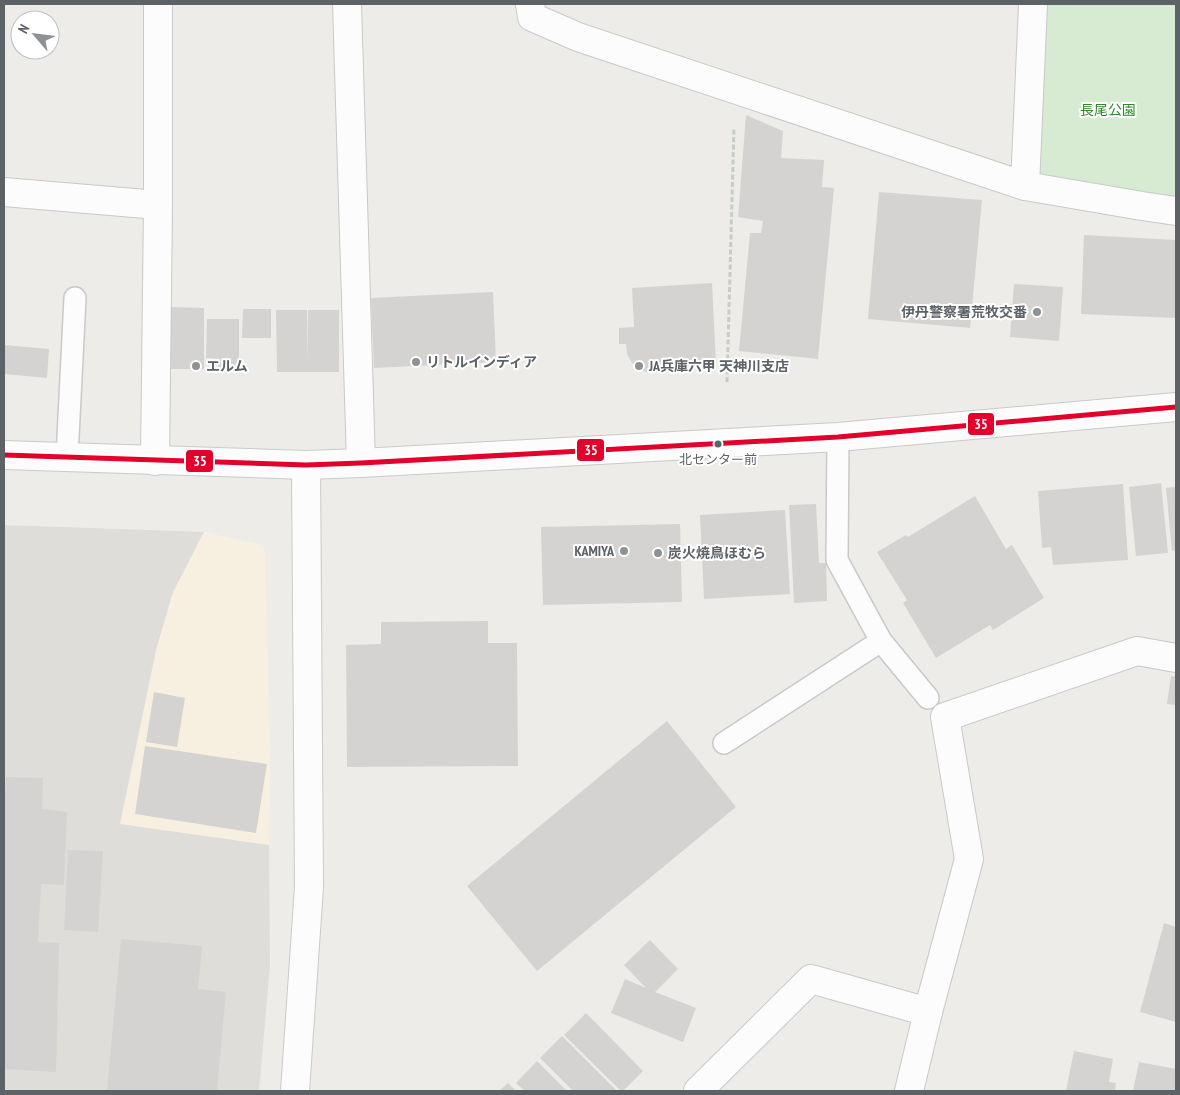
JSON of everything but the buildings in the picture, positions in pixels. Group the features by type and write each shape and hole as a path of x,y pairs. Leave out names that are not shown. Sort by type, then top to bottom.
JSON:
{"street":[{"path":"156,461 158,4"},
{"path":"347,4 361,463"},
{"path":"530,4 532,17 578,37 1025,186 1176,211"},
{"path":"1025,186 1033,4"},
{"path":"4,192 158,205"},
{"path":"4,455 306,465 361,463 838,437 1176,406"},
{"path":"296,1091 309,887 306,465"},
{"path":"909,1091 969,859 945,717 1137,651 1176,658"},
{"path":"698,1091 811,979 928,1012"}],"lane":[{"path":"67,457 75,298"},
{"path":"838,437 838,560 881,641 928,698"},
{"path":"724,743 881,641"}],"path":[{"path":"727,382 735,89"}],"shaded area":[{"path":"4,525 204,532 173,592 156,650 120,824 269,845 270,965 259,1091 4,1091"},
{"path":"204,532 263,545 265,551 270,751 269,845 120,824 156,650 173,592"}],"green space":[{"name":"長尾公園","path":"1047,4 1176,4 1176,199 1036,178"}],"transit line":[{"name":"35","path":"4,455 306,465 361,463 838,437 1176,407"}],"place":[{"name":"伊丹警察署荒牧交番","path":"1037,312"},
{"name":"リトルインディア","path":"416,362"},
{"name":"エルム","path":"196,366"},
{"name":"JA兵庫六甲 天神川支店","path":"639,366"},
{"name":"北センター前","path":"718,444"},
{"name":"KAMIYA","path":"624,551"},
{"name":"炭火焼鳥ほむら","path":"658,553"}]}
